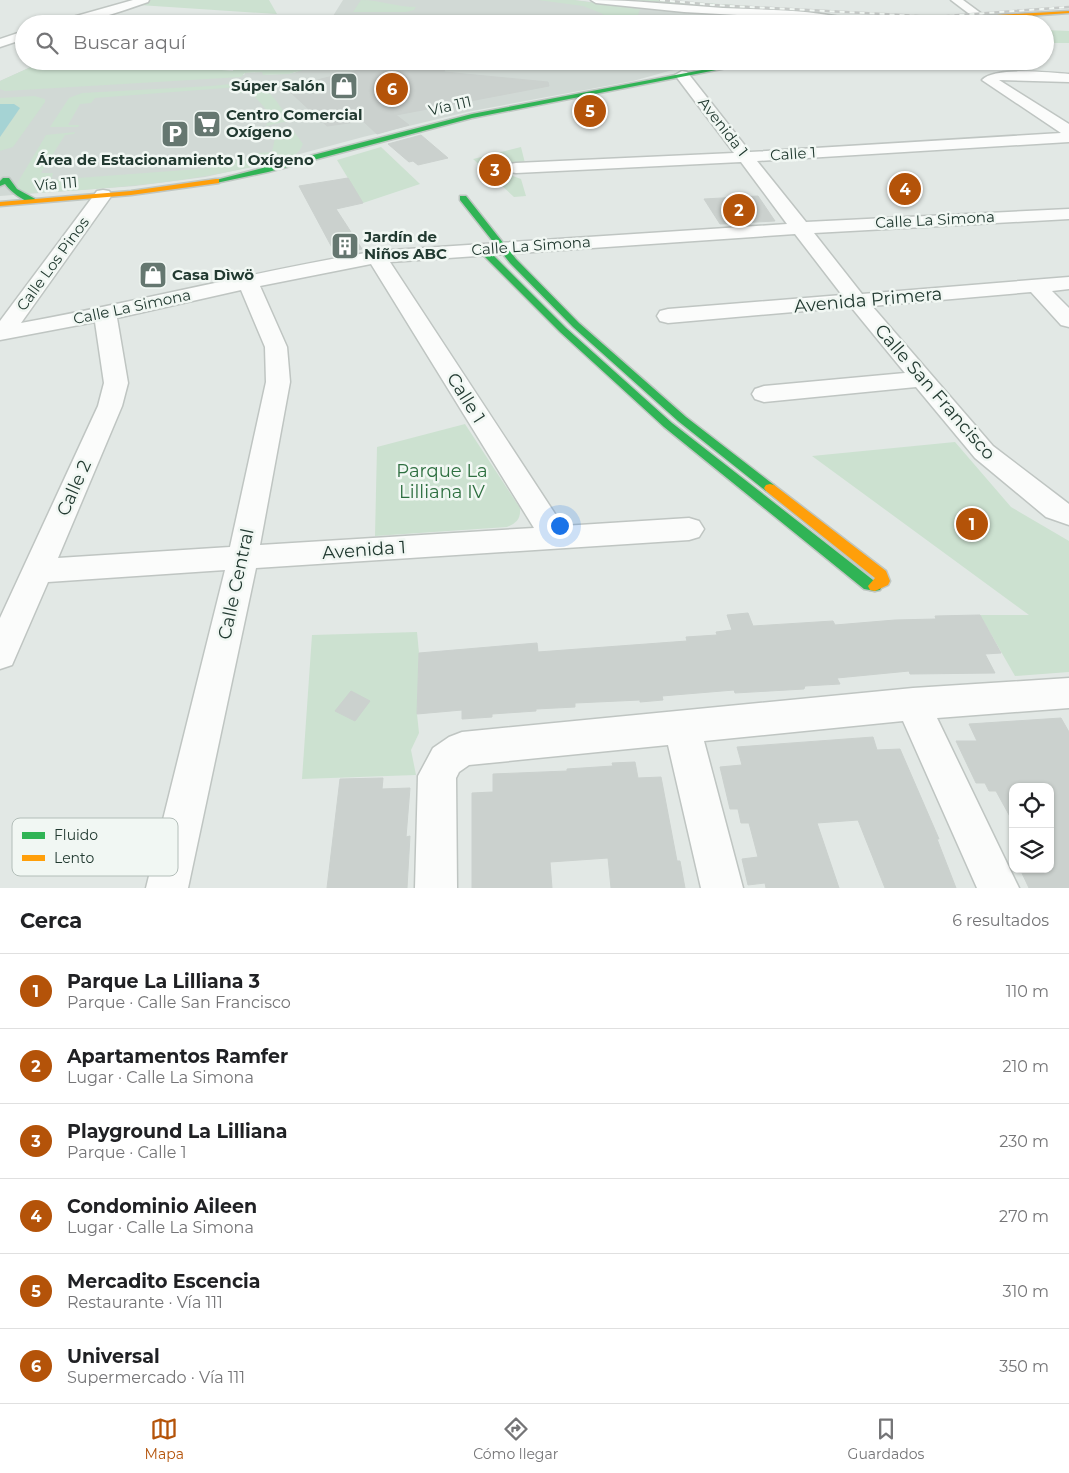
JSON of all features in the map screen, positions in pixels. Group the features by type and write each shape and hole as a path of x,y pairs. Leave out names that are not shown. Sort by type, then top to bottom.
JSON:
{"main road":[{"path":"1016,15 1069,12"},
{"name":"Vía 111","path":"0,204 103,195 208,182 303,160 392,135 496,110 710,70"},
{"path":"336,140 392,135"},
{"path":"303,160 314,147"},
{"path":"0,184 6,180 10,189 17,194 35,200"},
{"path":"463,198 513,261 576,325 682,419 881,575 883,581 875,586 869,585 668,426 563,330 482,250"}],"street":[{"path":"100,0 109,1"},
{"path":"94,15 144,0"},
{"path":"596,0 761,15"},
{"path":"956,0 977,15"},
{"path":"0,43 15,38"},
{"name":"Avenida 1","path":"682,75 799,228"},
{"path":"1069,78 991,78 989,80 1069,131"},
{"name":"Calle 1","path":"516,168 746,157 1069,137"},
{"name":"Calle Los Pinos","path":"2,333 103,195"},
{"name":"Calle La Simona","path":"2,333 105,314 329,265 377,257 799,228 1069,214"},
{"name":"Calle San Francisco","path":"799,228 856,300 984,452 1056,510 1069,515"},
{"name":"Calle 1","path":"377,257 554,538"},
{"name":"Calle Central","path":"178,840 243,558 278,382 276,347 248,283"},
{"name":"Avenida Primera","path":"668,316 1069,283"},
{"path":"1036,286 1069,320"},
{"name":"Calle 2","path":"0,655 110,406 116,383 105,314"},
{"path":"764,394 922,379"},
{"name":"Avenida 1","path":"38,571 689,529"},
{"path":"436,888 437,776 446,760 453,753 471,746 682,728 913,704 1069,693"},
{"path":"913,704 998,888"},
{"path":"682,728 722,888"}],"shaded area":[{"path":"343,0 574,0 670,11 728,15 334,15"},
{"name":"Centro Comercial Oxígeno","path":"24,70 199,70 244,75 245,73 263,72 265,75 294,73 301,70 676,70 633,81 467,112 205,177 135,186 0,196 0,81"}],"green space":[{"path":"151,0 269,0 277,14 139,5"},
{"path":"361,0 416,7 414,10 406,12 353,12"},
{"path":"538,0 573,0 640,9 638,15 604,15 583,6"},
{"path":"631,0 660,0 794,9 794,12 708,7"},
{"path":"1054,30 1069,31 1069,43 1054,43"},
{"path":"24,70 303,70 289,74 263,75 262,72 245,73 241,77 5,91 0,89 0,81"},
{"path":"250,82 262,87 272,96 281,107 288,121 266,126 267,123 276,121 251,92 238,93 238,87 95,98 91,103 80,104 68,125 79,125 78,127 50,127 69,98 82,93"},
{"path":"34,96 45,99 45,102 13,147 0,151 0,137 20,108 14,104 0,104 0,98"},
{"path":"292,129 303,144 301,149 288,158 267,164 187,179 85,190 22,193 16,188 46,135 75,132 74,134 65,135 41,173 53,173 51,180 212,168 212,163 246,159 259,153 272,152 276,133 264,133 265,131"},
{"path":"381,147 420,184 363,203 337,160"},
{"path":"521,147 525,163 503,165 505,173 521,179 526,196 514,197 473,159"},
{"name":"Parque La Lilliana IV","path":"465,424 520,508 520,515 517,520 507,527 375,536 377,447"},
{"path":"955,442 1011,507 1069,541 1069,672 1015,676 980,615 1029,615 812,456"},
{"path":"417,632 419,653 417,714 419,733 411,750 416,775 302,779 312,635"}],"water":[{"path":"0,104 14,104 20,108 0,137"}],"building":[{"path":"359,70 445,70 444,72 548,82 549,86 396,115 409,125 377,134 363,121 327,126 288,90 321,79"},
{"path":"421,135 448,158 418,165 413,161 409,162 388,144"},
{"path":"348,178 363,203 336,209 362,249 336,255 299,186"},
{"path":"758,196 775,221 720,224 704,199"},
{"path":"748,613 753,626 833,621 835,625 936,619 935,616 980,615 1001,653 985,654 995,673 910,674 909,671 837,678 840,684 805,686 804,689 735,693 734,690 662,696 663,700 640,702 640,700 575,703 575,707 492,714 492,717 462,719 462,710 417,714 419,653 537,643 538,652 687,641 686,637 717,635 716,632 732,630 727,615"},
{"path":"351,691 370,701 355,721 335,711"},
{"path":"1061,718 1069,732 1069,888 1029,888 1022,873 1054,873 1054,783 1009,783 1009,815 996,791 989,791 985,783 976,783 956,741 977,741 969,724"},
{"path":"873,737 877,750 900,749 939,839 937,839 956,888 885,888 858,820 817,823 839,888 766,888 765,883 748,885 742,859 758,857 749,823 741,823 738,809 730,809 720,767 742,765 737,747"},
{"path":"635,762 638,778 661,777 677,861 680,861 685,888 611,888 608,858 550,862 552,888 472,888 472,793 493,792 493,774 567,771 567,769 613,766 612,763"},
{"path":"383,778 382,789 410,788 406,837 410,836 407,888 327,888 340,779"}],"railway":[{"path":"660,0 713,5 901,15"},
{"path":"960,15 1069,7"}],"traffic: fast":[{"path":"216,181 472,116 712,70"},
{"path":"0,184 6,180 14,191 35,201"},
{"path":"463,198 513,261 576,325 682,419 770,488"},
{"path":"483,250 563,330 668,425 869,585 875,586"}],"traffic: slow":[{"path":"1016,15 1069,12"},
{"path":"0,204 131,193 216,181"},
{"path":"770,488 881,575 883,581 875,586"}],"place":[{"name":"Súper Salón","path":"344,86"},
{"name":"Universal","path":"392,89"},
{"name":"Mercadito Escencia","path":"590,111"},
{"name":"Centro Comercial Oxígeno","path":"207,124"},
{"name":"Área de Estacionamiento 1 Oxígeno","path":"175,134"},
{"name":"Playground La Lilliana","path":"495,170"},
{"name":"Condominio Aileen","path":"905,189"},
{"name":"Apartamentos Ramfer","path":"739,210"},
{"name":"Jardín de Niños ABC","path":"345,246"},
{"name":"Casa Dìwö","path":"153,275"},
{"name":"Parque La Lilliana 3","path":"972,524"}]}
